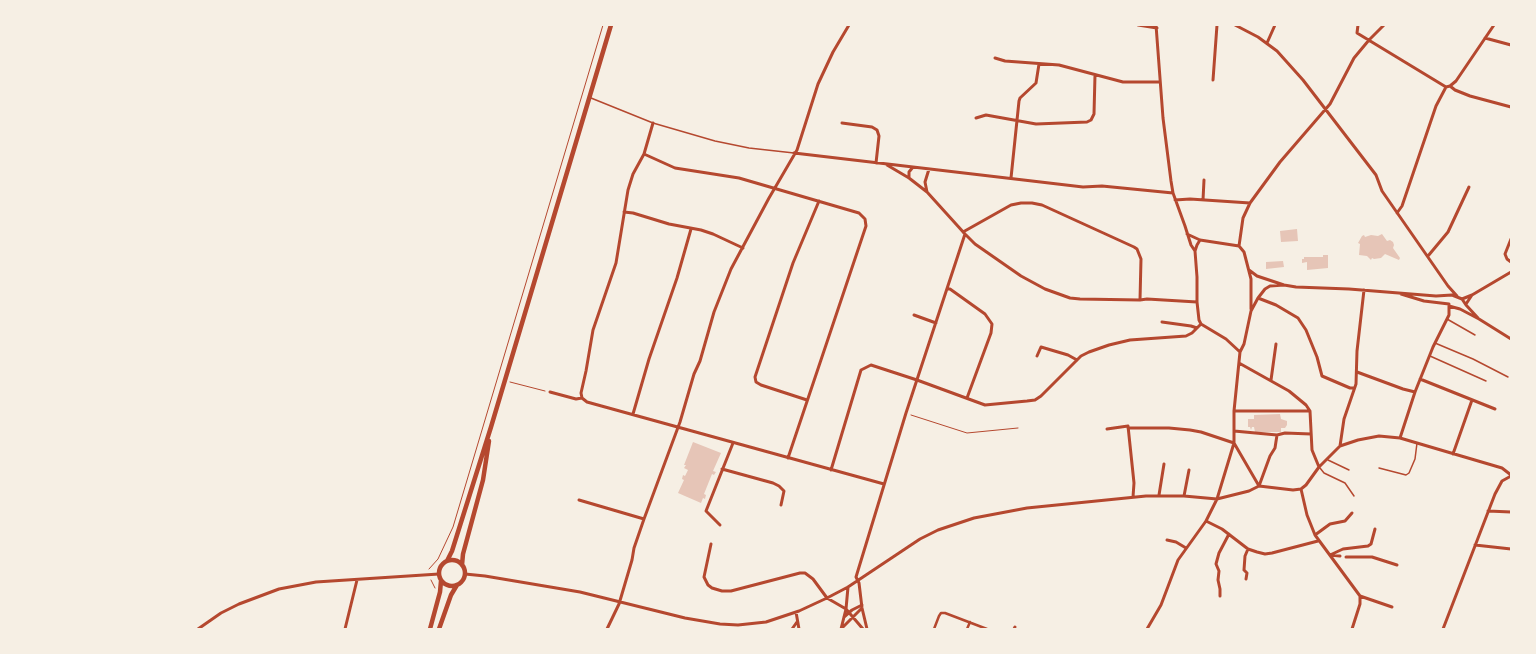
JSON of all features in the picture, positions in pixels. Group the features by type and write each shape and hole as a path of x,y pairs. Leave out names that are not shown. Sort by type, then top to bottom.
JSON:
{"main road":[{"path":"447,561 452,552 491,427 611,25"},
{"path":"439,629 451,595 457,585 462,581 465,574 462,565 463,554 483,480 491,427"},
{"path":"430,629 440,592 441,581 438,574 442,564 447,561 454,560 462,565"},
{"path":"441,581 450,586 457,585"}],"street":[{"path":"607,629 619,601 644,519 679,427 714,312 731,269 797,150 818,84 833,52 849,25"},
{"path":"1138,25 1156,26 1165,131 1174,193 1187,234 1195,251 1198,277 1197,302 1199,320 1201,324 1226,339 1240,352"},
{"path":"1213,80 1216,25"},
{"path":"1235,25 1267,43 1287,61 1376,175 1382,191 1448,286 1457,296 1462,299 1479,320"},
{"path":"1267,43 1275,25"},
{"path":"1358,25 1357,33 1446,87 1450,86 1456,81 1475,56 1494,25"},
{"path":"1239,246 1243,218 1250,203 1280,162 1326,110 1354,58 1384,25"},
{"path":"1485,38 1511,45"},
{"path":"995,58 1005,61 1059,65 1122,82 1160,82"},
{"path":"1011,178 1019,101 1020,98 1036,83 1039,64"},
{"path":"976,118 986,115 1042,124 1083,123 1091,120 1094,114 1095,75"},
{"path":"1450,86 1455,90 1470,96 1511,107"},
{"path":"1397,213 1402,206 1436,106 1446,87"},
{"path":"842,123 872,127 877,130 879,136 876,163"},
{"path":"653,124 644,154 630,183 616,263 593,330 586,371 580,393 582,398 588,402 884,484"},
{"path":"794,153 1083,186 1102,186 1174,193"},
{"path":"644,154 669,166 684,170 739,178 859,213 865,218 866,226 788,458"},
{"path":"885,164 909,178 926,192 964,233 1006,267 1056,294 1080,299 1147,299 1197,302"},
{"path":"909,178 909,172 913,167"},
{"path":"926,192 925,182 929,169"},
{"path":"1203,200 1204,180"},
{"path":"1428,256 1448,232 1469,187"},
{"path":"1176,200 1250,203"},
{"path":"807,400 761,385 756,382 755,377 793,263 819,201"},
{"path":"867,629 858,580 856,577 906,413 964,233 1011,205 1032,203 1042,205 1134,247 1141,259 1140,300"},
{"path":"624,212 713,234 743,248"},
{"path":"633,414 649,359 677,278 691,229"},
{"path":"1147,629 1161,605 1178,560 1206,521 1217,499 1234,443 1234,411 1240,352 1244,344 1251,311 1252,286 1244,252 1239,246 1200,240 1187,234"},
{"path":"1511,239 1505,254 1506,259 1511,262"},
{"path":"1195,251 1200,240"},
{"path":"1249,270 1257,276 1284,285 1303,288 1364,290 1399,294 1424,301 1449,305 1479,320 1511,339"},
{"path":"1462,299 1472,295 1511,272"},
{"path":"1251,311 1265,289 1270,286 1284,285"},
{"path":"1400,438 1420,379 1450,312 1448,286"},
{"path":"947,289 950,289 985,314 992,324 991,333 967,398"},
{"path":"1340,446 1344,419 1354,388 1357,372 1357,352 1364,290"},
{"path":"1399,294 1408,293 1436,296 1445,294 1457,296"},
{"path":"1460,310 1465,308 1472,295"},
{"path":"1258,298 1276,305 1298,318 1317,357 1322,376 1350,388 1354,388"},
{"path":"914,315 936,322"},
{"path":"1162,322 1198,328"},
{"path":"831,470 861,370 871,365 985,405 1035,400 1049,390 1081,356 1089,352 1118,342 1130,340 1186,336 1198,328 1201,324"},
{"path":"1271,380 1276,344"},
{"path":"1038,356 1041,347 1068,355 1077,360"},
{"path":"1239,363 1289,391 1302,401 1310,411 1312,450 1318,466"},
{"path":"1357,372 1415,392"},
{"path":"1420,379 1495,409"},
{"path":"550,392 576,399 582,398"},
{"path":"1453,454 1472,400"},
{"path":"1234,411 1310,411"},
{"path":"1107,429 1128,426 1128,428 1169,428 1190,430 1234,443 1259,486"},
{"path":"1128,428 1134,483 1133,497"},
{"path":"1234,431 1277,434 1311,433"},
{"path":"1259,486 1270,456 1275,448 1277,434"},
{"path":"465,574 580,592 685,618 726,625 766,622 796,612 827,598 848,587 920,539 938,530 974,518 1027,508 1133,497 1184,496 1217,499 1249,491 1259,486 1294,490 1301,489 1306,485 1318,466 1340,446 1358,440 1379,436 1400,438 1502,468 1511,476 1502,481 1495,494 1443,629"},
{"path":"720,525 706,511 732,442"},
{"path":"1160,496 1164,464"},
{"path":"722,469 779,486 784,491 781,505"},
{"path":"1184,496 1189,470"},
{"path":"1301,489 1307,515 1314,535 1360,596 1392,607"},
{"path":"579,500 644,519"},
{"path":"1488,511 1511,512"},
{"path":"1314,535 1330,524 1345,521 1352,513"},
{"path":"1206,521 1229,534 1248,549 1265,554 1318,541"},
{"path":"1330,555 1343,549 1368,546 1371,544 1374,529"},
{"path":"1220,596 1218,580 1219,571 1216,564 1219,553 1229,534"},
{"path":"1166,540 1176,542 1186,548"},
{"path":"711,544 704,577 705,582 712,588 722,591 731,591 805,573 813,579 827,598 846,609 863,629"},
{"path":"1475,546 1511,549"},
{"path":"1246,579 1246,573 1244,570 1245,556 1248,549"},
{"path":"1330,555 1340,556"},
{"path":"1346,557 1372,557 1398,565"},
{"path":"198,629 221,613 239,604 279,589 316,582 438,574"},
{"path":"345,629 358,580"},
{"path":"841,629 846,609 848,587"},
{"path":"1352,629 1360,604 1360,596"},
{"path":"844,617 849,612 862,606"},
{"path":"841,629 853,618 862,606"},
{"path":"796,612 798,629"},
{"path":"934,629 941,613 945,613 987,629"},
{"path":"792,629 797,622"},
{"path":"967,629 970,622"}],"lane":[{"path":"590,98 653,124 715,141 749,148 794,153"},
{"path":"1447,319 1475,335"},
{"path":"1435,343 1508,376"},
{"path":"1430,356 1486,381"},
{"path":"1379,468 1406,475 1409,473 1415,459 1417,443"},
{"path":"1326,459 1349,470"},
{"path":"1318,466 1324,473 1345,483 1354,496"}],"path":[{"path":"434,566 444,549 453,527 603,25"},
{"path":"498,379 550,392"},
{"path":"906,413 967,433 1018,428"},
{"path":"430,579 435,591"}],"building":[{"path":"1297,229 1298,241 1281,242 1280,231"},
{"path":"1382,234 1387,241 1390,240 1393,242 1393,248 1400,258 1399,260 1385,254 1381,258 1372,258 1371,260 1367,256 1359,255 1360,244 1358,243 1362,236 1378,236"},
{"path":"1323,255 1328,255 1328,268 1307,270 1307,262 1302,263 1302,259 1304,259 1304,257 1323,257"},
{"path":"1283,261 1284,267 1266,269 1266,262"},
{"path":"1280,414 1281,419 1287,421 1285,428 1281,428 1281,432 1255,432 1254,427 1252,427 1251,430 1250,427 1248,427 1248,419 1254,419 1254,415"},
{"path":"693,442 721,453 713,471 716,472 714,475 712,474 704,494 706,495 705,499 703,498 701,503 678,493 684,480 682,479 683,475 685,476 688,470 684,468 686,465 684,465"}]}
